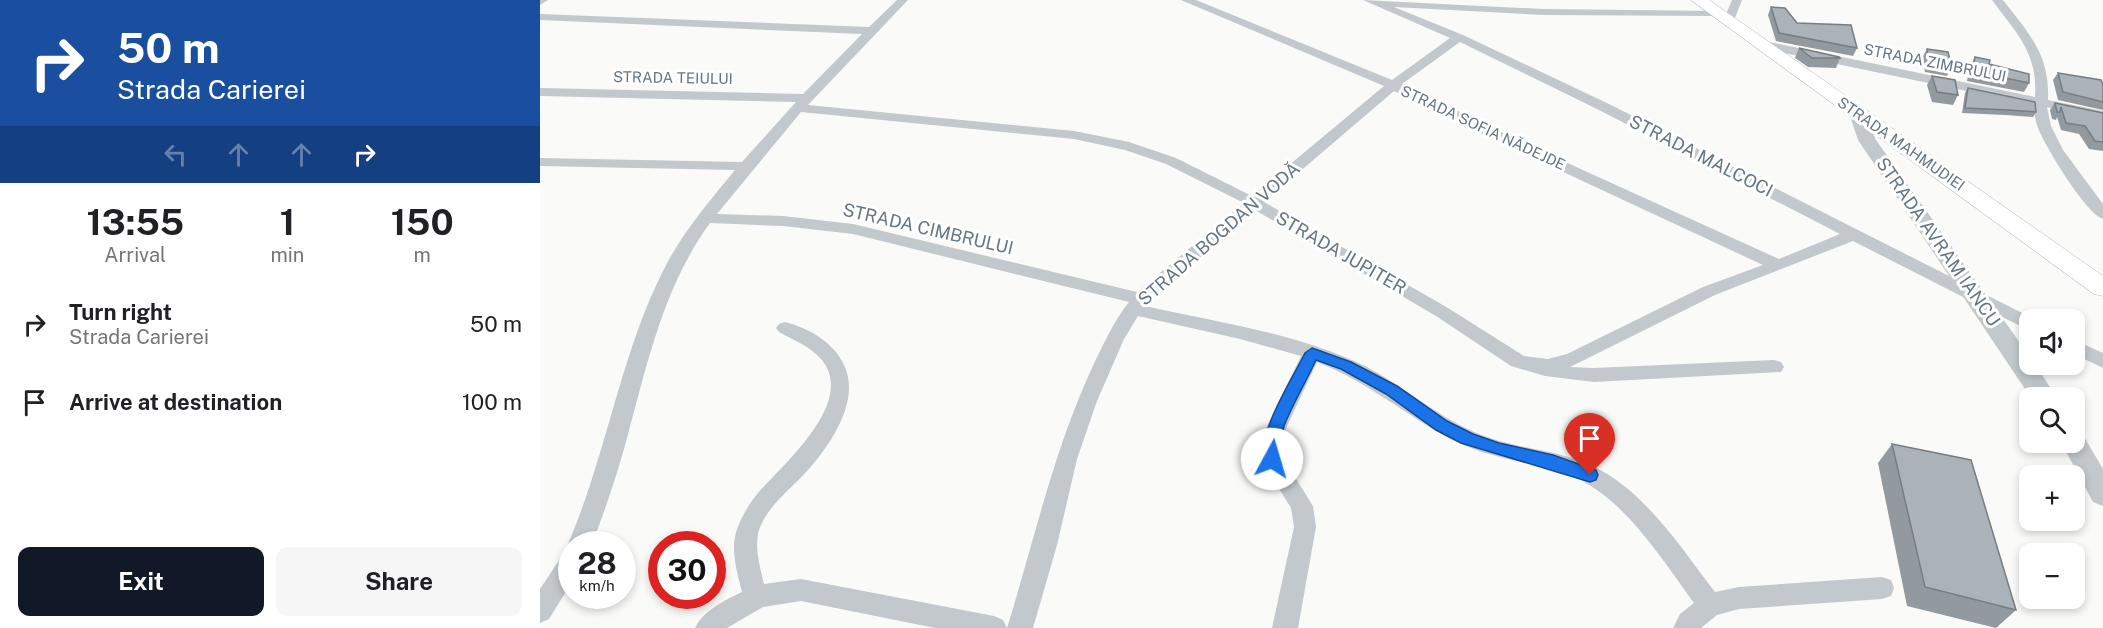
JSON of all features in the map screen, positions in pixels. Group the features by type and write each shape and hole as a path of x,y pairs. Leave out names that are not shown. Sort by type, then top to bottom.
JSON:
{"main road":[{"name":"STRADA MAHMUDIEI","path":"1699,0 2103,288"}],"street":[{"path":"586,531 596,508 630,387 664,286 704,218 745,166 801,103 903,0"},
{"name":"STRADA SOFIA NĂDEJDE","path":"1186,0 1393,85 1525,149 1776,264"},
{"path":"1370,1 1543,12 1723,17 1733,14 1737,0"},
{"path":"1997,0 2032,47 2039,64 2042,79 2039,101 2043,124 2062,162 2103,214"},
{"name":"STRADA MALCOCI","path":"1370,1 1459,37 1604,107 2019,318"},
{"path":"540,17 873,31"},
{"name":"STRADA BOGDAN VODĂ","path":"1020,628 1046,545 1069,450 1101,367 1115,338 1137,304 1393,85 1459,37"},
{"name":"STRADA ZIMBRULUI","path":"1760,44 2103,115"},
{"name":"STRADA TEIULUI","path":"540,92 801,103"},
{"name":"STRADA JUPITER","path":"801,103 1063,134 1118,144 1171,161 1256,203 1442,312 1500,351 1518,361 1534,366 1572,374 1594,375 1774,367"},
{"name":"STRADA AVRAM IANCU","path":"1857,113 1867,140 2037,387"},
{"path":"540,162 745,166"},
{"name":"STRADA CIMBRULUI","path":"704,218 783,221 853,229 887,236 1312,353 1346,366 1392,390 1442,425 1467,439 1498,450 1553,462 1590,475 1620,497 1648,526 1710,605"},
{"path":"1534,366 1548,366 1573,358 1709,291 1776,264 1816,251 1854,234"},
{"path":"755,598 746,546 748,530 771,494 805,459 840,397 839,378 831,358 816,344 785,328"},
{"path":"2085,352 2103,361"},
{"path":"1285,628 1305,527 1302,506 1272,459 1271,444 1276,426 1312,353"},
{"path":"2080,453 2103,494"},
{"path":"540,611 558,582"},
{"path":"1686,628 1689,622 1710,605 1739,598 1882,588"},
{"path":"708,628 728,611 778,590 801,590 994,628"}],"building":[{"path":"1771,7 1785,8 1797,23 1851,25 1857,48 1779,33"},
{"path":"1799,48 1839,57 1840,58 1812,58"},
{"path":"1927,49 1948,52 1952,67 1930,63"},
{"path":"1975,57 1990,60 1989,64 2029,74 2029,83 1972,71"},
{"path":"2058,73 2101,80 2103,102 2063,92"},
{"path":"1932,76 1955,80 1958,95 1937,92"},
{"path":"1968,88 2035,102 2036,112 1965,108"},
{"path":"2055,103 2103,113 2103,142 2095,141 2085,126 2066,123 2061,107 2060,112 2057,112"},
{"path":"1892,444 1971,460 2016,610 1925,587"}],"route":[{"path":"1272,459 1271,444 1276,426 1312,353 1346,366 1392,390 1442,425 1467,439 1498,450 1553,462 1590,475"}]}
